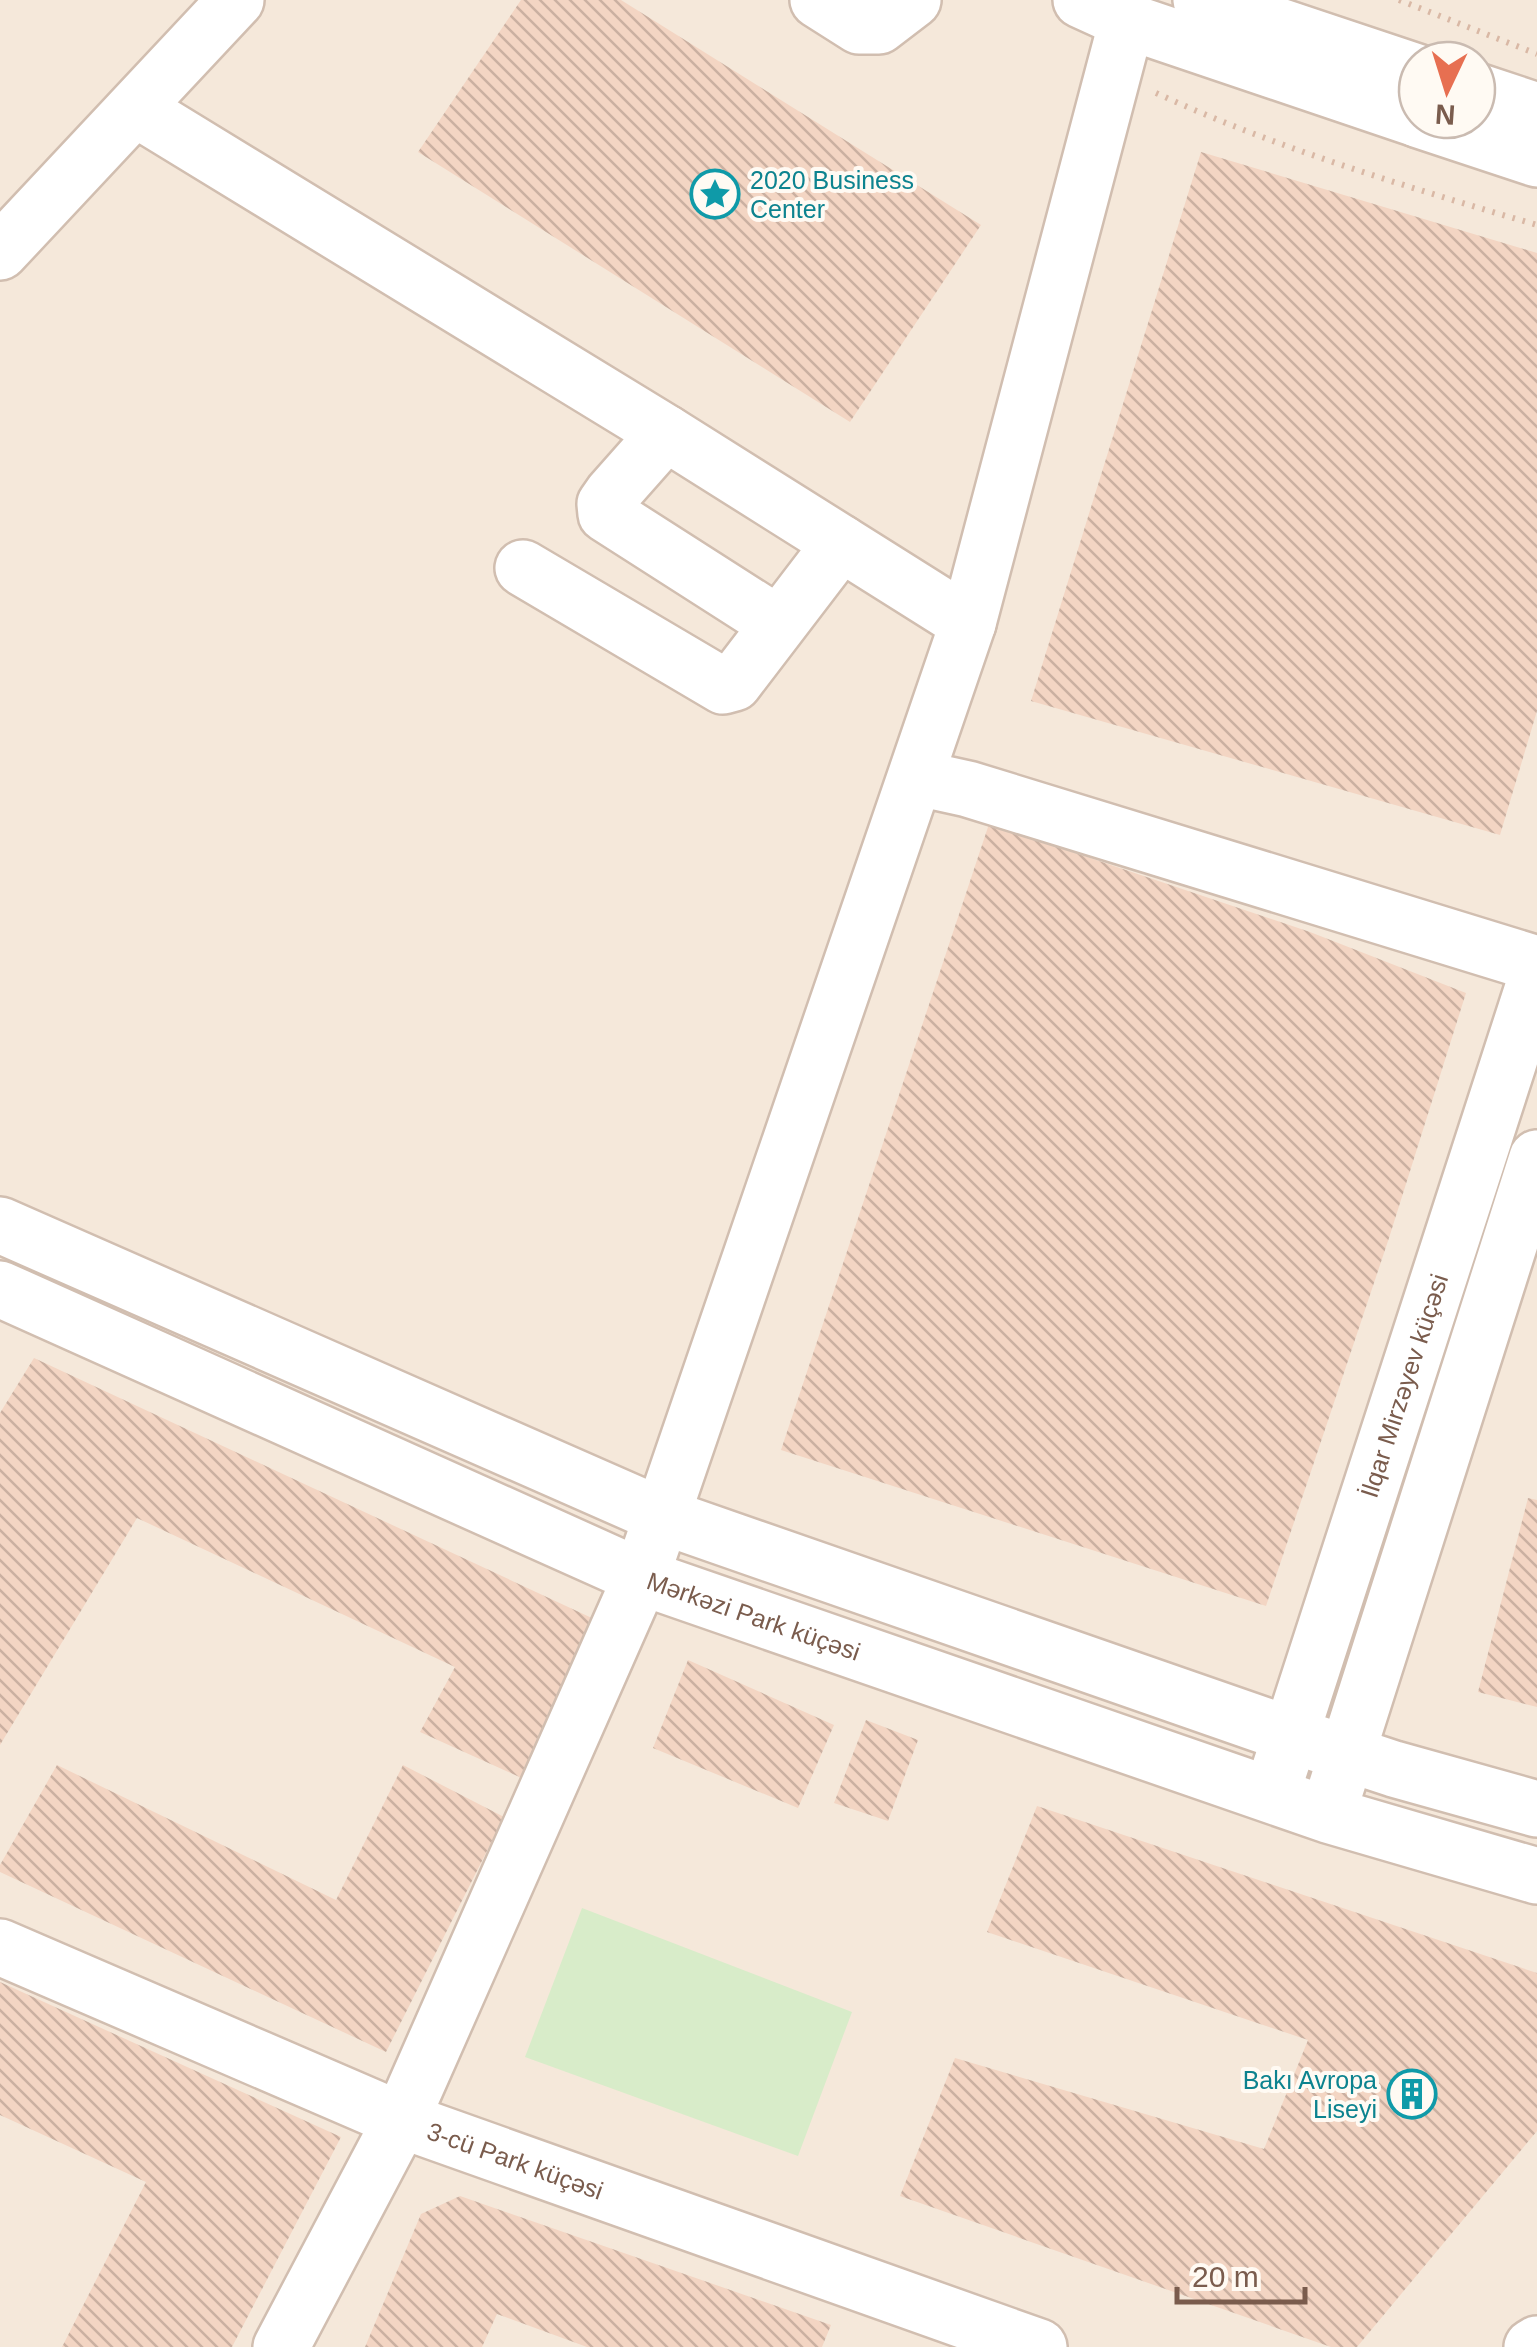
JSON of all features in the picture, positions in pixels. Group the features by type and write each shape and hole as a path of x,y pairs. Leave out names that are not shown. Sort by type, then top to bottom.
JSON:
{"street":[{"path":"0,252 236,0"},
{"path":"818,0 859,26 879,26 913,0"},
{"path":"1201,0 1397,65"},
{"path":"281,2347 401,2120 641,1577 968,623 1113,73 1104,10 1397,113"},
{"path":"1497,98 1537,111"},
{"path":"136,109 968,623"},
{"path":"1478,140 1537,160"},
{"path":"666,433 612,494 605,504 606,514 778,624"},
{"path":"523,568 723,686 734,684 842,543"},
{"path":"918,778 968,789 1537,964"},
{"name":"İlqar Mirzəyev küçəsi","path":"1271,1796 1537,975"},
{"path":"1328,1816 1537,1158"},
{"path":"0,1287 13,1231 662,1516 1291,1735 1537,1809"},
{"name":"Mərkəzi Park küçəsi","path":"0,1287 641,1577 1328,1816 1537,1876"},
{"name":"3-cü Park küçəsi","path":"0,1948 401,2120 1040,2347"}],"path":[{"path":"1399,0 1537,54"},
{"path":"1113,73 1206,115 1346,167 1537,225"}],"shaded area":[{"path":"0,0 1537,0 1537,2347 0,2347"}],"green space":[{"path":"582,1908 852,2012 798,2156 525,2057"}],"building":[{"path":"521,0 621,0 981,225 850,422 418,152"},
{"path":"1201,152 1537,253 1537,711 1500,835 1031,701"},
{"path":"989,824 1310,932 1466,993 1266,1606 781,1450"},
{"path":"34,1358 609,1626 526,1780 420,1732 455,1667 137,1518 0,1745 0,1413"},
{"path":"1528,1498 1537,1500 1537,1707 1478,1692"},
{"path":"688,1660 834,1725 798,1808 653,1748"},
{"path":"866,1720 918,1740 888,1821 834,1803"},
{"path":"57,1765 336,1900 403,1765 504,1817 386,2052 0,1872 0,1865"},
{"name":"Bakı Avropa Liseyi","path":"1037,1806 1537,1973 1537,2131 1357,2347 1331,2347 900,2196 955,2058 1264,2149 1308,2040 987,1932"},
{"path":"0,1982 341,2137 232,2347 62,2347 146,2182 0,2115"},
{"path":"460,2196 831,2325 822,2347 587,2347 497,2314 482,2347 365,2347 421,2214"}],"place":[{"name":"2020 Business Center","path":"715,194"},
{"name":"Bakı Avropa Liseyi","path":"1412,2094"}]}
